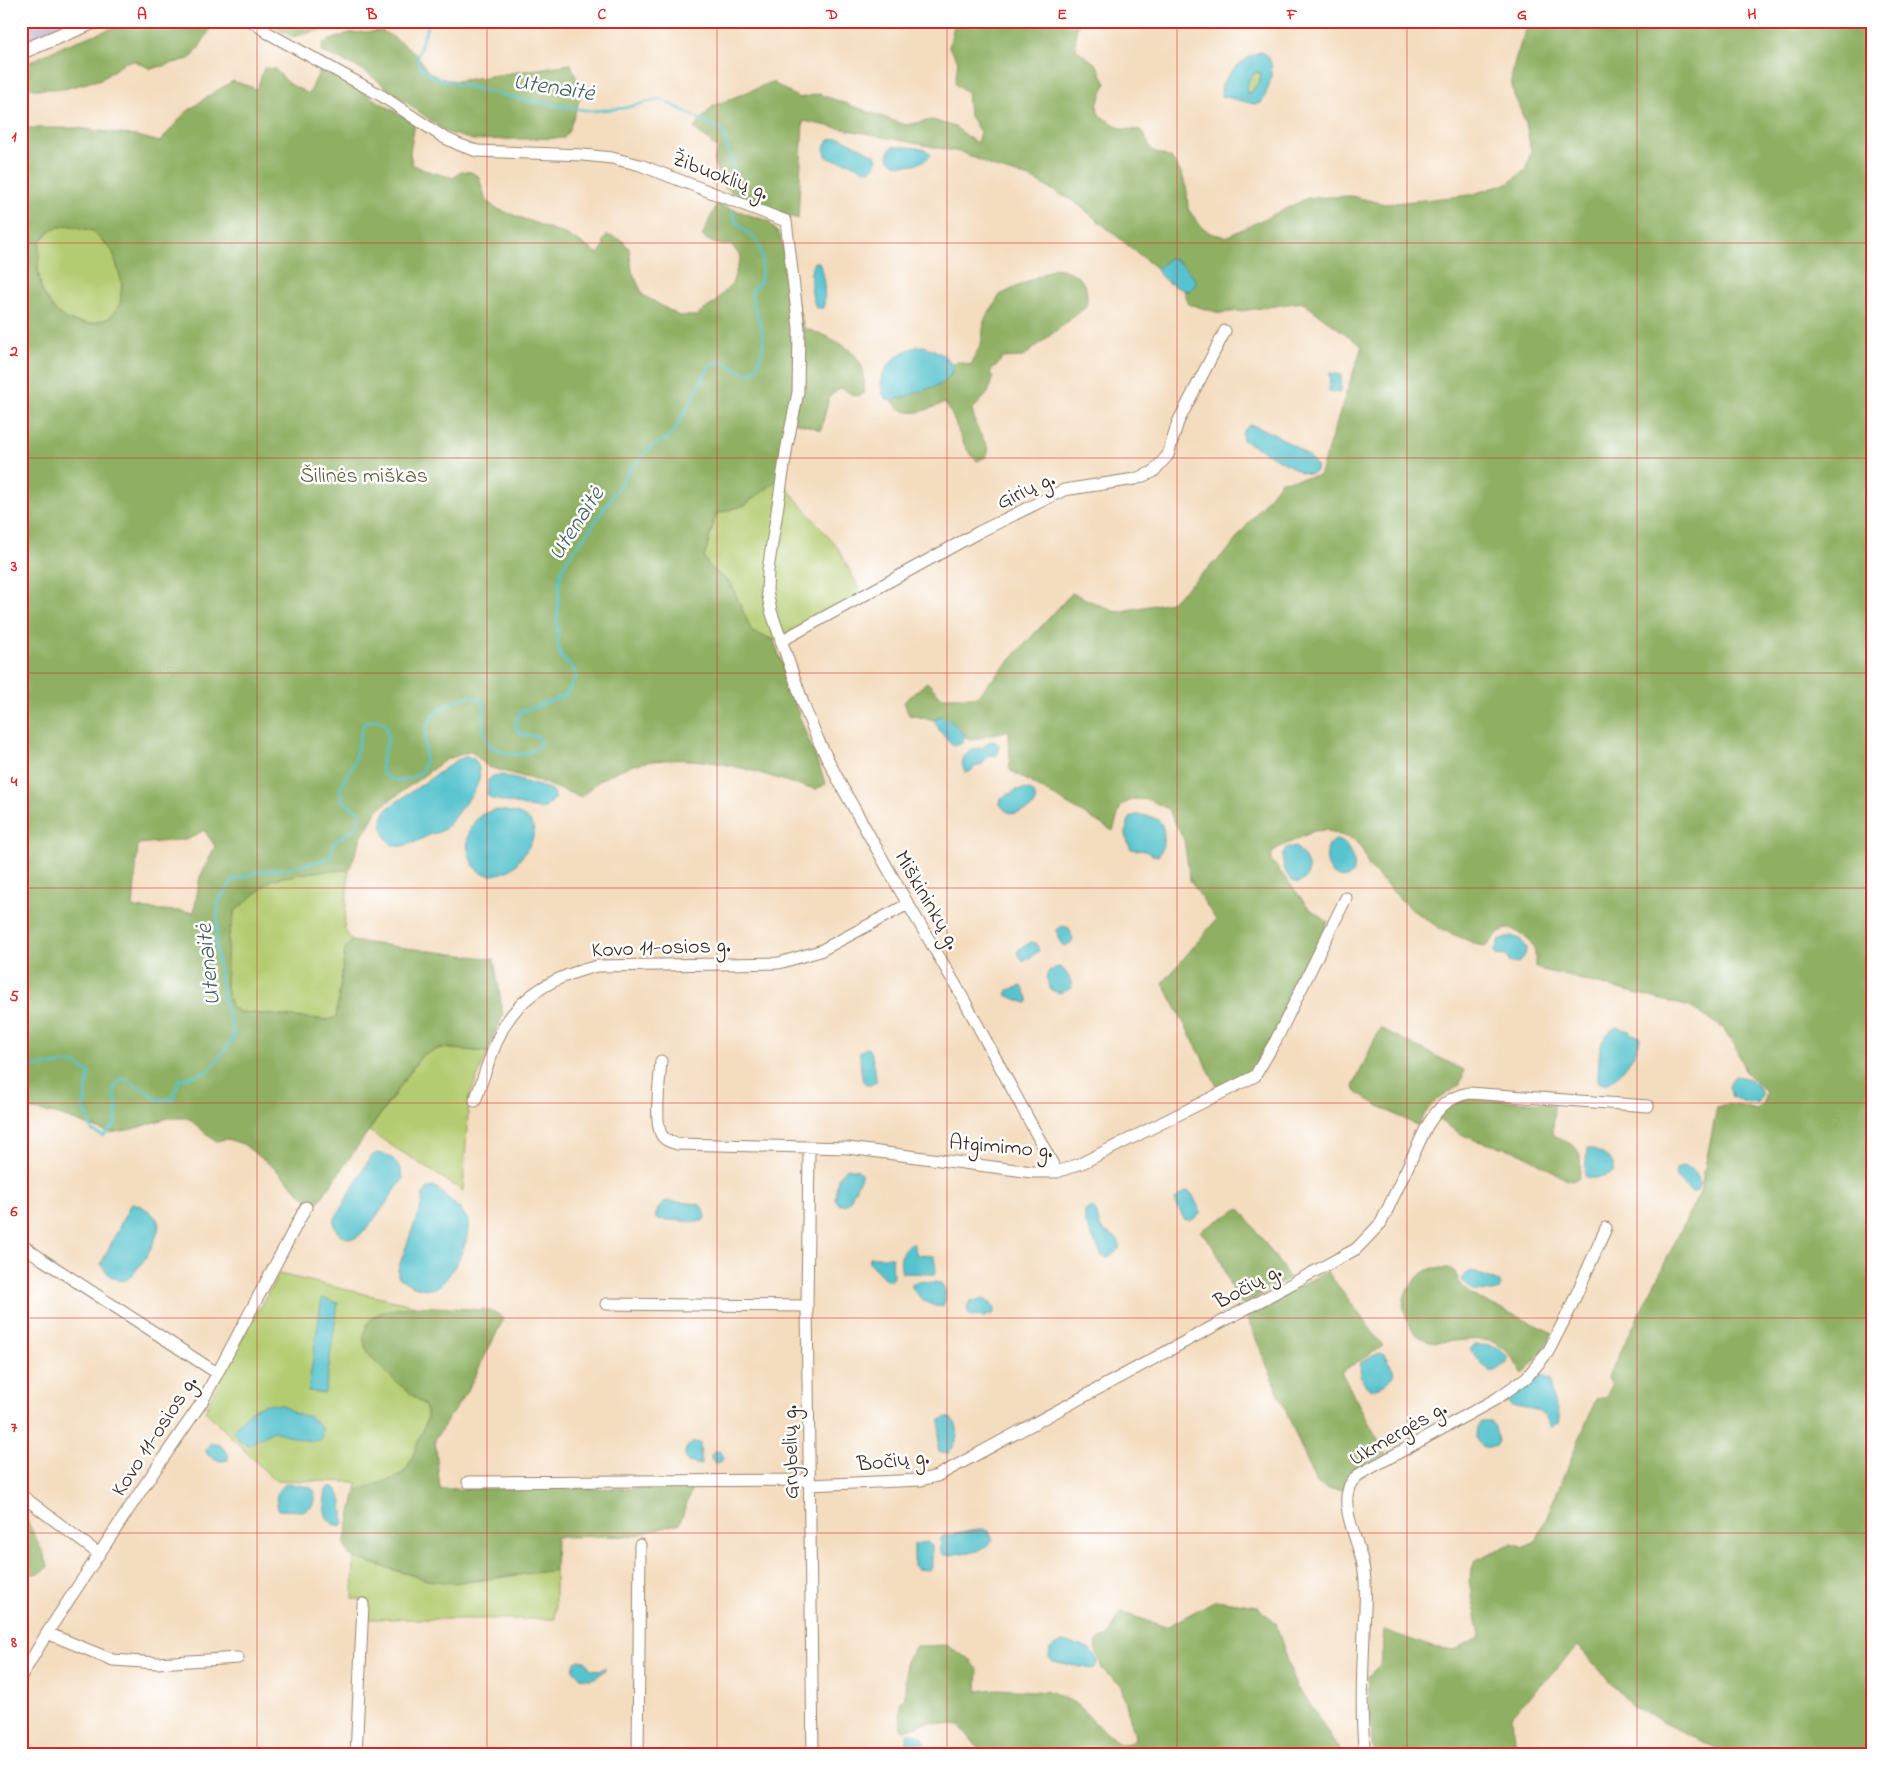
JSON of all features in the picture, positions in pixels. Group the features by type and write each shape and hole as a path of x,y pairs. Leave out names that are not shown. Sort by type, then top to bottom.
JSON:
{"main road":[{"path":"21,52 95,21"}],"street":[{"name":"Žibuoklių g.","path":"252,21 268,33 382,96 443,137 460,145 477,151 495,153 583,155 622,160 664,173 786,221 799,329 798,392 784,465 768,570 767,591 781,641"},
{"name":"Girių g.","path":"781,641 979,532 1064,490 1135,479 1153,472 1168,455 1178,422 1225,331"},
{"name":"Miškininkų g.","path":"781,641 805,709 841,785 958,989 1057,1172"},
{"name":"Atgimimo g.","path":"661,1061 658,1124 661,1135 668,1142 677,1144 809,1149 848,1148 1032,1172 1057,1172 1082,1163 1256,1076 1276,1040 1346,898"},
{"name":"Kovo 11-osios g.","path":"475,1101 506,1023 531,993 578,970 598,966 779,963 820,951 908,904"},
{"name":"Bočių g.","path":"468,1482 809,1483 913,1481 937,1476 1356,1249 1381,1223 1434,1114 1449,1099 1469,1093 1648,1106"},
{"name":"Grybelių g.","path":"809,1149 807,1306 813,1755"},
{"name":"Kovo 11-osios g.","path":"21,1678 47,1633 202,1402 306,1207"},
{"name":"Ukmergės g.","path":"1365,1755 1362,1701 1365,1583 1359,1544 1348,1510 1346,1498 1348,1489 1358,1475 1496,1399 1514,1387 1532,1371 1548,1352 1569,1311 1606,1228"},
{"path":"21,1244 59,1271 217,1372"},
{"path":"606,1304 807,1306"},
{"path":"21,1495 99,1554"},
{"path":"638,1755 640,1545"},
{"path":"356,1755 363,1604"},
{"path":"47,1633 113,1660 157,1663 238,1658"}],"shaded area":[{"path":"21,21 80,21 21,48"}],"green space":[{"path":"132,21 215,21 195,54 189,59 151,69 135,61 125,62 102,79 64,89 34,89 21,85 21,66 66,45"},
{"path":"266,21 355,21 292,37"},
{"path":"955,21 1081,21 1076,31 1076,49 1097,65 1106,84 1097,105 1101,117 1123,129 1140,130 1151,150 1171,158 1182,174 1187,191 1188,209 1200,225 1210,233 1226,237 1308,198 1351,196 1385,204 1470,195 1509,183 1526,169 1531,151 1526,123 1514,95 1511,81 1514,64 1524,34 1531,21 1645,21 1750,29 1765,24 1766,21 1873,21 1873,1755 1721,1755 1718,1750 1633,1707 1578,1646 1512,1715 1515,1755 1373,1755 1368,1676 1381,1664 1384,1630 1432,1647 1455,1650 1480,1636 1469,1581 1476,1560 1512,1543 1524,1547 1536,1542 1596,1399 1606,1397 1612,1385 1608,1377 1700,1192 1717,1107 1731,1105 1756,1110 1764,1102 1766,1092 1746,1073 1735,1046 1723,1028 1690,1007 1535,968 1535,955 1532,944 1520,933 1510,929 1501,931 1483,947 1441,929 1409,908 1369,867 1361,846 1353,839 1325,830 1314,831 1276,849 1272,854 1271,860 1309,908 1328,922 1268,1049 1246,1073 1218,1088 1163,983 1216,920 1190,880 1184,840 1168,809 1150,800 1133,799 1121,805 1113,831 1010,770 1009,730 971,740 949,721 909,715 904,702 927,682 941,697 976,697 1072,593 1116,612 1171,602 1228,550 1281,481 1319,476 1362,346 1302,302 1220,313 1188,304 1184,290 1190,291 1193,276 1178,261 1169,258 1157,269 1075,202 1030,178 996,168 964,153 803,121 798,219 737,197 720,182 714,161 718,149 694,128 713,106 772,82 799,98 819,94 905,125 932,120 955,127 977,143 980,132 969,114 967,92 955,84 958,61 949,47"},
{"path":"382,31 410,49 430,73 449,80 457,81 571,64 582,93 569,130 564,138 473,140 446,132 362,69 322,52 323,43 349,33"},
{"name":"Šilinės miškas","path":"264,68 275,69 290,84 309,94 321,68 415,123 410,153 412,164 424,170 453,178 461,171 471,172 479,177 485,198 495,208 567,235 599,254 607,235 623,241 629,249 632,271 643,295 679,316 696,316 714,303 732,284 741,256 731,245 715,244 702,236 717,204 768,221 780,236 804,328 830,338 847,348 860,362 864,379 864,394 855,396 841,388 829,397 821,430 787,420 779,479 745,505 716,514 704,558 711,568 731,584 752,632 774,640 801,721 826,784 816,789 734,766 694,760 654,761 634,765 615,772 596,784 581,797 535,780 488,767 471,751 445,760 378,809 361,838 349,870 312,872 273,879 235,911 228,939 226,988 231,1007 239,1012 328,1020 336,1017 345,949 352,941 494,959 503,1015 488,1052 441,1048 422,1055 315,1207 273,1167 243,1144 227,1139 215,1141 188,1118 168,1118 133,1129 110,1133 56,1114 21,1108 21,128 78,128 137,136 160,142 184,114 208,96 233,81 257,89","holes":["68,225 93,231 113,252 122,283 120,304 109,318 91,324 70,321 55,311 42,291 38,270 40,242 52,229","204,830 215,846 200,877 194,912 133,908 138,844 189,839"]},
{"path":"1256,72 1261,74 1260,80 1251,93 1246,93 1252,74"},
{"path":"68,225 93,231 113,252 122,283 120,305 109,318 91,324 70,321 55,311 42,291 38,270 40,242 52,229"},
{"path":"1055,268 1070,272 1081,280 1086,292 1086,307 1023,357 1002,358 996,367 992,368 990,375 993,376 988,393 972,410 976,426 989,450 986,457 977,461 970,454 945,403 924,411 911,412 904,411 892,401 942,384 952,372 951,363 959,362 971,365 982,341 984,321 1000,295"},
{"path":"779,479 838,548 862,594 774,640 752,632 731,584 711,568 704,558 716,514 745,505"},
{"path":"349,870 344,928 352,941 345,949 336,1017 328,1020 239,1012 231,1007 226,988 228,939 235,911 273,879 312,872"},
{"path":"1380,1028 1464,1070 1463,1077 1458,1086 1434,1103 1418,1126 1372,1102 1353,1087"},
{"path":"440,1048 488,1052 469,1097 463,1191 369,1131 422,1055"},
{"path":"1476,1098 1554,1104 1553,1132 1555,1137 1571,1144 1578,1150 1581,1164 1579,1178 1572,1181 1567,1180 1529,1157 1516,1151 1477,1141 1437,1119 1454,1105 1464,1100"},
{"path":"1240,1208 1290,1278 1243,1305 1234,1294 1219,1257 1200,1231"},
{"path":"1434,1268 1449,1268 1455,1272 1460,1283 1471,1295 1553,1333 1544,1349 1523,1374 1508,1352 1495,1343 1485,1340 1430,1341 1421,1338 1414,1332 1404,1311 1405,1296 1416,1279"},
{"path":"1327,1271 1383,1346 1341,1372 1387,1456 1343,1490 1328,1489 1316,1483 1246,1315"},
{"path":"279,1274 416,1306 380,1313 373,1317 367,1325 367,1351 375,1361 424,1405 427,1412 427,1419 410,1465 393,1479 356,1491 357,1482 274,1480 205,1411 226,1367"},
{"path":"416,1306 486,1310 499,1314 503,1320 469,1388 435,1439 440,1489 692,1488 680,1523 634,1536 556,1537 555,1570 453,1583 427,1580 350,1556 344,1544 356,1491 397,1477 407,1470 427,1419 424,1405 377,1364 367,1351 364,1342 366,1327 371,1319 379,1314 395,1309"},
{"path":"21,1508 48,1566 42,1572 36,1574 21,1569"},
{"path":"354,1558 427,1580 469,1582 555,1570 555,1619 367,1619 367,1601 353,1598"},
{"path":"1216,1600 1258,1606 1276,1624 1296,1687 1308,1701 1338,1748 1340,1755 984,1755 959,1725 928,1722 906,1730 901,1729 900,1704 905,1696 906,1661 916,1646 947,1645 971,1661 978,1670 977,1691 998,1689 1052,1692 1077,1704 1096,1724 1120,1744 1130,1743 1135,1737 1121,1686 1102,1669 1096,1651 1097,1641 1109,1635 1121,1612 1166,1627"}],"water":[{"path":"1261,52 1267,55 1271,68 1270,83 1261,103 1254,104 1222,96 1221,89 1228,76 1240,63","holes":["1256,72 1261,73 1260,80 1251,93 1247,93 1247,85 1250,78"]},
{"path":"841,138 875,155 877,163 875,166 872,169 866,170 844,161 827,157 824,149 826,143 833,139"},
{"path":"892,147 922,149 930,153 930,156 917,163 900,165 893,163 889,159 888,154"},
{"path":"1169,258 1180,264 1197,282 1190,291 1170,284 1159,273 1157,269"},
{"path":"814,262 819,262 822,272 825,292 823,308 816,308 813,297 811,278"},
{"path":"923,346 949,360 952,365 952,371 949,377 942,384 892,401 884,397 881,383 887,367 893,360 908,350"},
{"path":"1330,373 1341,375 1341,391 1339,393 1329,391"},
{"path":"1249,425 1265,430 1297,448 1317,467 1315,472 1310,474 1301,472 1243,440 1242,433"},
{"path":"940,716 950,721 965,736 962,743 954,746 942,734 935,720"},
{"path":"990,741 996,742 999,745 998,754 995,756 989,755 982,764 970,772 965,772 962,763 966,755 977,748 982,748"},
{"path":"465,757 473,758 478,765 479,779 473,793 447,826 441,831 406,845 394,845 389,842 382,823 383,815 388,808 457,760"},
{"path":"502,775 552,790 555,794 554,800 545,808 539,809 492,799 487,795 488,780 493,776"},
{"path":"1024,789 1033,792 1034,806 1020,813 1011,813 1003,808 1000,804 1001,798 1017,790"},
{"path":"494,810 523,816 530,821 533,827 533,835 530,844 513,868 502,873 488,875 479,871 472,862 469,856 468,842 471,828 475,822 484,813"},
{"path":"1136,815 1154,818 1162,824 1164,839 1158,856 1145,851 1131,849 1126,833 1127,825 1131,817"},
{"path":"1336,840 1346,845 1354,864 1353,872 1348,877 1342,878 1335,875 1329,868 1327,858 1329,844"},
{"path":"1286,848 1297,848 1304,857 1308,867 1307,876 1298,883 1289,878 1283,865 1284,852"},
{"path":"1063,926 1069,928 1073,940 1064,946 1057,936 1057,929"},
{"path":"1511,936 1520,939 1526,948 1523,957 1516,964 1509,962 1507,956 1496,955 1494,952 1499,941"},
{"path":"1031,942 1036,943 1039,951 1023,961 1018,950"},
{"path":"1058,967 1065,971 1072,985 1070,989 1059,993 1051,990 1046,977 1049,971"},
{"path":"1022,986 1028,1002 1026,1003 1006,995 1008,990"},
{"path":"1617,1027 1640,1037 1639,1042 1633,1057 1616,1078 1603,1084 1598,1081 1600,1050 1605,1037"},
{"path":"866,1048 871,1053 876,1074 876,1082 870,1085 863,1081 861,1072 860,1052"},
{"path":"1736,1077 1749,1079 1758,1087 1762,1094 1759,1102 1748,1103 1732,1097 1729,1086"},
{"path":"1587,1148 1598,1152 1610,1160 1614,1167 1614,1172 1596,1178 1587,1178 1585,1176"},
{"path":"376,1153 387,1156 395,1161 400,1168 403,1179 374,1219 362,1233 352,1239 341,1235 337,1231 334,1220 370,1158"},
{"path":"1683,1166 1694,1172 1699,1179 1696,1192 1691,1192 1675,1177 1676,1169"},
{"path":"847,1168 858,1170 861,1173 861,1177 849,1202 845,1205 840,1205 835,1199 838,1178"},
{"path":"428,1188 437,1188 461,1210 467,1219 468,1226 465,1245 455,1266 437,1287 427,1289 411,1285 402,1279 398,1276 398,1269 422,1203 423,1194"},
{"path":"1187,1191 1192,1194 1201,1212 1190,1221 1184,1219 1175,1201 1176,1198"},
{"path":"667,1201 699,1204 705,1211 705,1217 703,1221 697,1222 656,1219 659,1208"},
{"path":"133,1203 154,1215 159,1227 153,1244 142,1263 130,1277 121,1281 108,1273 101,1264 130,1205"},
{"path":"1092,1207 1096,1212 1102,1229 1119,1241 1120,1249 1107,1258 1102,1256 1085,1222 1085,1211"},
{"path":"913,1243 917,1255 934,1256 935,1274 902,1273 903,1251 905,1247"},
{"path":"870,1257 892,1257 893,1277 891,1280 886,1280 869,1263"},
{"path":"1471,1271 1499,1282 1499,1290 1493,1292 1473,1291 1462,1280 1465,1274"},
{"path":"918,1281 941,1283 945,1294 943,1306 929,1304 916,1293 911,1284"},
{"path":"322,1298 338,1303 325,1393 308,1391"},
{"path":"984,1299 994,1306 993,1314 982,1317 969,1315 967,1307 970,1301"},
{"path":"1475,1345 1489,1346 1502,1351 1508,1358 1507,1363 1493,1372 1489,1371 1471,1351 1471,1348"},
{"path":"1379,1353 1384,1354 1393,1369 1394,1376 1386,1384 1371,1390 1362,1378 1361,1362"},
{"path":"1544,1376 1551,1380 1551,1394 1560,1418 1559,1423 1551,1427 1541,1413 1529,1408 1511,1406 1508,1402 1513,1394 1523,1386"},
{"path":"265,1404 282,1405 294,1413 310,1417 321,1427 322,1439 318,1441 305,1440 273,1431 249,1445 238,1439 233,1430 253,1409"},
{"path":"945,1417 955,1422 957,1427 954,1445 947,1454 939,1452 938,1447 940,1420"},
{"path":"1481,1422 1490,1422 1495,1426 1498,1442 1496,1446 1485,1447 1478,1442 1476,1432"},
{"path":"694,1442 700,1443 701,1465 688,1462 685,1457 687,1447"},
{"path":"211,1443 220,1445 228,1454 228,1460 220,1461 208,1455 205,1450"},
{"path":"715,1451 719,1451 723,1457 719,1463 715,1463 711,1459 711,1455"},
{"path":"287,1484 311,1487 315,1492 313,1505 303,1511 279,1510 277,1503 278,1491"},
{"path":"332,1486 339,1492 341,1497 344,1523 342,1526 329,1521 325,1513 326,1490"},
{"path":"983,1529 989,1531 992,1539 986,1547 974,1552 948,1555 941,1553 940,1539 943,1536"},
{"path":"928,1542 932,1545 932,1568 929,1570 916,1569 914,1567 914,1544"},
{"path":"1064,1643 1082,1646 1092,1652 1097,1661 1096,1667 1093,1669 1053,1662 1049,1657 1050,1649"},
{"path":"579,1660 585,1661 591,1669 606,1668 595,1677 589,1679 582,1678 573,1670 575,1662"},
{"path":"908,1733 918,1734 924,1739 924,1746 919,1755 909,1755 906,1741"}],"waterway":[{"name":"Utenaitė","path":"430,21 417,58 420,66 429,75 445,81 528,101 592,111 624,108 660,99 722,130 739,187 739,193"},
{"name":"Utenaitė","path":"21,1071 29,1067 74,1063 89,1073 84,1106 92,1131 103,1136 115,1125 117,1109 114,1087 122,1078 145,1090 158,1100 173,1099 179,1080 209,1071 234,1037 224,1000 216,948 218,902 233,880 262,871 285,869 330,858 335,842 356,827 359,812 342,800 340,791 343,781 354,763 362,728 366,722 376,720 384,723 388,737 381,766 382,771 386,776 397,780 404,780 416,775 424,766 426,730 434,715 447,705 471,696 483,702 485,736 492,746 506,753 522,754 530,752 541,743 538,736 521,733 515,725 520,712 565,696 576,678 574,669 561,657 558,645 557,625 560,575 567,559 589,531 631,468 651,447 665,440 674,432 709,367 721,362 742,372 752,373 758,365 763,348 763,332 752,299 752,293 753,289 761,282 762,257 757,242 739,225 733,211"}]}
